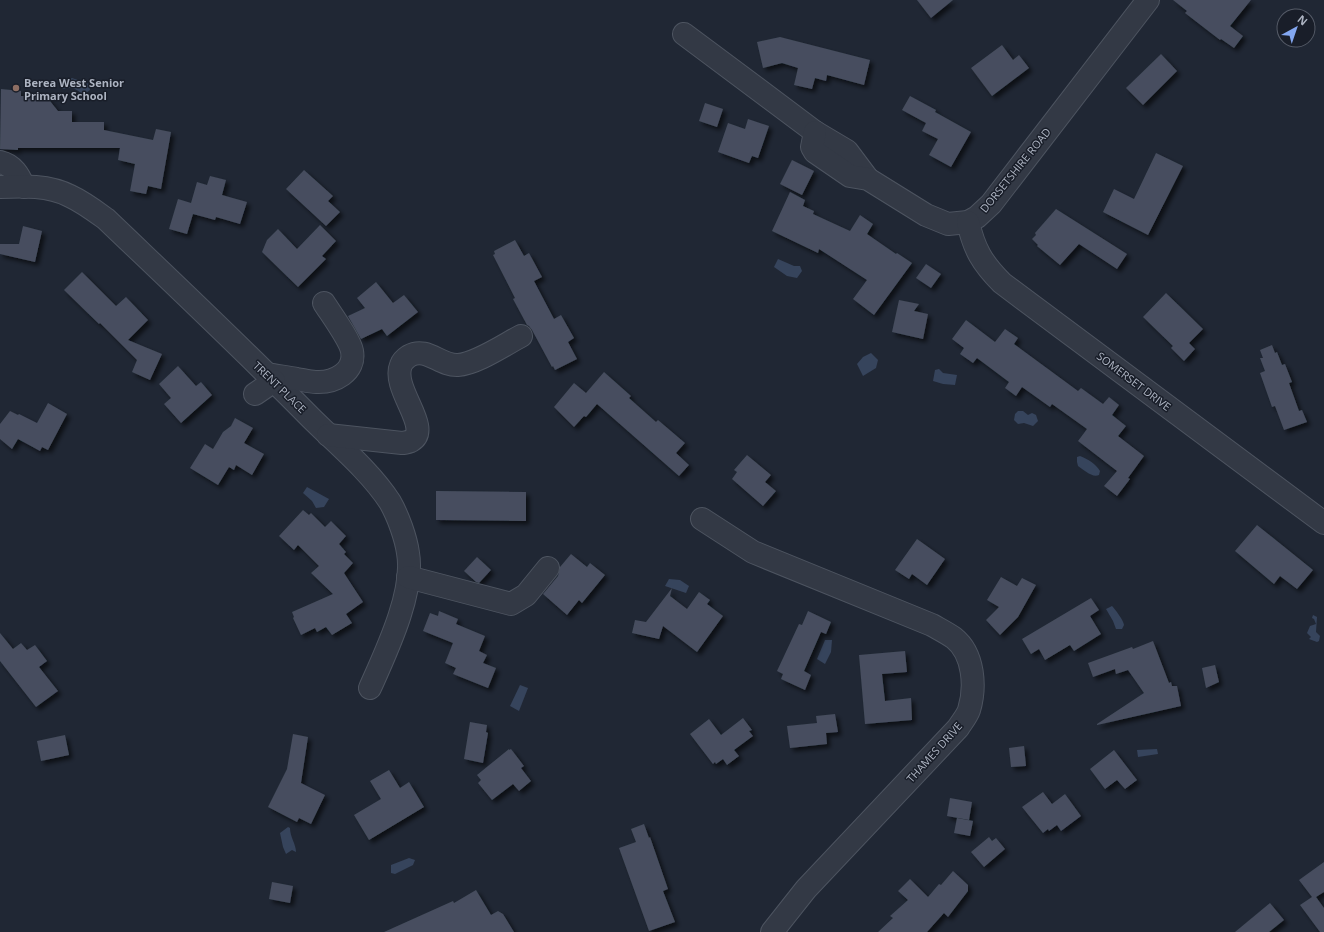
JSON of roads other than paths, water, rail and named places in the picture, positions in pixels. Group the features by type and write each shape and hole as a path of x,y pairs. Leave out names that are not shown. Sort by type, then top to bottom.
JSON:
{"street":[{"name":"DORSETSHIRE ROAD","path":"968,222 977,217 990,204 1148,0"},
{"path":"684,34 815,132 812,147 815,152 850,176 868,179 926,215 948,224 968,222"},
{"path":"0,162 11,166 17,173 24,187"},
{"name":"TRENT PLACE","path":"0,187 48,189 69,195 90,207 106,219 375,482 391,504 406,540 409,555 405,596 395,628 370,688"},
{"name":"SOMERSET DRIVE","path":"968,222 972,240 980,256 989,270 1002,283 1324,523"},
{"path":"255,394 270,378 316,383 330,381 341,377 351,367 353,360 352,350 324,303"},
{"path":"328,435 402,443 411,441 417,434 418,426 413,412 404,396 399,377 401,365 407,357 417,353 427,354 439,361 457,366 472,362 521,336"},
{"name":"THAMES DRIVE","path":"702,519 753,552 932,625 954,638 964,651 972,671 973,693 968,712 958,728 806,889 772,932"},
{"path":"408,577 511,604 526,595 548,568"}],"water":[{"path":"72,78 89,84 90,90 86,93 81,93 73,88 63,89 61,87 64,81"},
{"path":"778,259 794,266 800,266 802,271 797,278 787,276 774,267"},
{"path":"871,353 878,360 876,368 863,376 857,364 863,357"},
{"path":"939,369 943,373 957,375 955,385 933,381 935,370"},
{"path":"1018,411 1023,411 1028,415 1032,413 1036,415 1038,421 1033,426 1024,423 1018,424 1014,420 1015,414"},
{"path":"1080,456 1089,460 1096,466 1100,471 1099,475 1091,475 1078,466 1077,457"},
{"path":"307,487 329,499 324,507 316,508 312,501 303,493"},
{"path":"669,579 680,580 689,586 686,593 665,586"},
{"path":"1112,606 1124,623 1122,629 1116,629 1106,609"},
{"path":"1313,615 1317,617 1316,632 1320,636 1319,641 1317,642 1309,639 1311,637 1307,633 1310,626 1316,624 1312,618"},
{"path":"825,640 832,640 831,652 825,664 817,659"},
{"path":"520,685 528,688 519,711 510,706"},
{"path":"1157,749 1158,754 1138,757 1137,750"},
{"path":"288,827 290,828 296,852 292,850 286,854 280,833"},
{"path":"409,858 415,860 413,865 395,874 391,873 391,865"}],"place":[{"name":"Berea West Senior Primary School","path":"16,88"}]}
